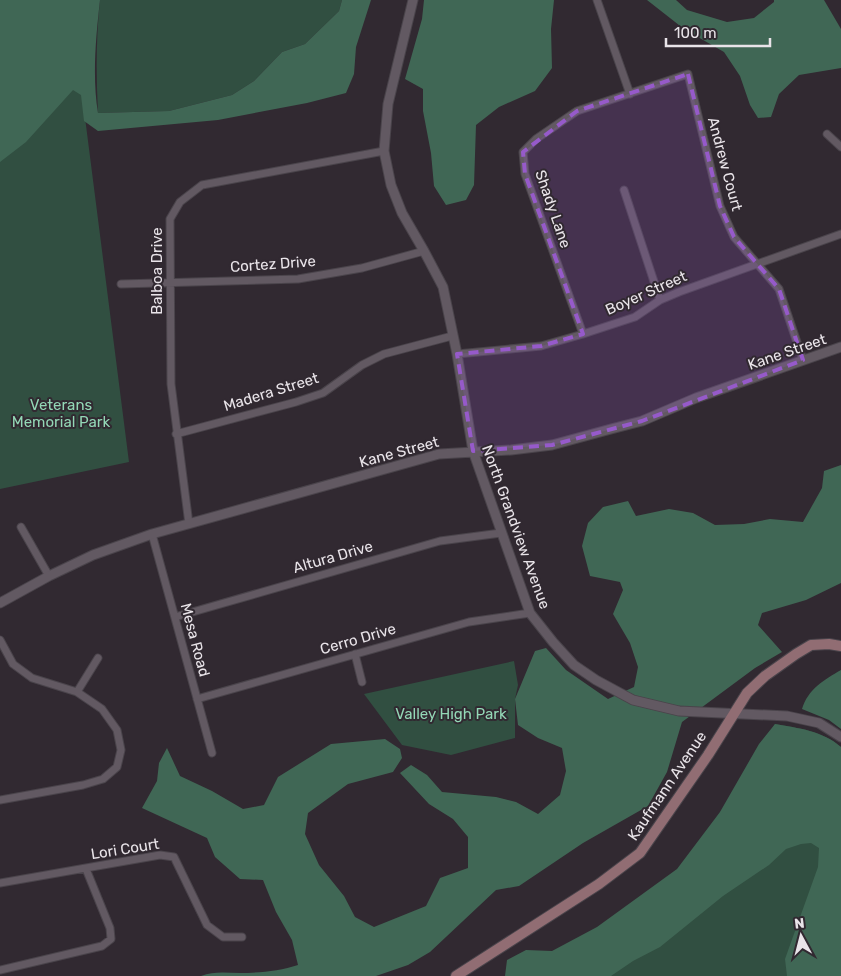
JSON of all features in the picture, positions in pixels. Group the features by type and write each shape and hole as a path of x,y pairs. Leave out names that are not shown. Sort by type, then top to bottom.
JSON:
{"main road":[{"name":"Kaufmann Avenue","path":"456,976 598,884 640,853 747,693 765,676 812,645 828,644 841,646"}],"street":[{"name":"North Grandview Avenue","path":"413,0 388,104 384,151 391,185 402,214 443,287 457,354 473,451 530,613 574,665 596,680 633,700 679,711 786,716 819,723 841,737"},
{"path":"597,0 630,94"},
{"name":"Shady Lane","path":"583,334 525,174 523,152 536,139 577,111 688,74"},
{"name":"Andrew Court","path":"688,74 720,206 734,237 779,289 804,360"},
{"path":"827,134 841,147"},
{"name":"Balboa Drive","path":"189,524 170,384 170,219 180,202 202,185 384,151"},
{"path":"624,190 660,300"},
{"name":"Boyer Street","path":"457,354 541,346 583,334 635,317 660,300 679,292 841,234"},
{"name":"Cortez Drive","path":"121,284 298,279 362,268 424,251"},
{"name":"Madera Street","path":"176,434 323,393 362,365 384,354 452,336"},
{"name":"Kane Street","path":"0,603 49,576 93,555 152,534 439,454 511,450 552,445 642,421 696,398 841,347"},
{"path":"21,527 49,576"},
{"name":"Altura Drive","path":"175,617 440,542 501,533"},
{"name":"Mesa Road","path":"152,534 212,752"},
{"name":"Cerro Drive","path":"197,699 469,622 530,613"},
{"path":"0,640 13,664 32,678 77,692 102,710 117,730 121,750 117,767 103,779 83,785 0,800"},
{"path":"355,654 362,682"},
{"path":"77,692 98,658"},
{"name":"Lori Court","path":"86,869 160,855 174,857 207,925 223,937 242,937"},
{"path":"0,883 86,869 110,928 111,939 102,946 0,970"}],"highlighted area":[{"path":"688,74 720,206 734,237 779,289 803,360 642,421 552,445 473,451 457,354 541,346 583,334 525,174 523,152 577,111"}],"green space":[{"name":"Veterans Memorial Park","path":"0,0 70,0 129,462 0,489"},
{"path":"0,0 100,0 95,71 98,113 169,111 232,95 254,81 282,52 305,44 339,11 342,0 371,0 356,47 354,74 346,93 307,103 218,120 98,131 84,121 81,95 73,90 26,142 0,162"},
{"path":"100,0 342,0 339,11 305,44 282,52 254,81 232,95 169,111 98,113 97,56"},
{"path":"424,0 554,0 551,29 552,68 535,91 499,107 476,125 474,185 466,200 446,205 434,186 431,153 423,111 423,89 405,79 422,19"},
{"path":"647,0 676,0 687,10 727,22 754,18 774,0 824,0 841,29 841,68 799,75 779,94 771,117 758,118 750,105 740,76 724,52 684,29"},
{"path":"841,465 841,583 806,600 762,613 758,625 782,652 755,668 682,722 667,772 648,806 583,843 519,886 496,890 430,952 408,965 376,976 201,976 215,973 269,971 298,965 292,940 276,912 263,880 240,879 215,857 207,838 142,808 157,781 159,763 167,748 180,776 212,791 243,809 264,805 278,777 331,744 385,739 400,749 402,758 393,772 348,784 308,813 305,834 319,865 344,896 355,917 374,927 426,906 440,878 468,868 468,837 453,819 429,804 400,773 411,765 427,775 442,792 496,797 516,802 538,814 560,795 566,771 562,748 538,738 518,725 515,699 535,651 546,648 566,670 608,699 634,687 638,667 630,643 613,614 623,590 620,582 590,576 582,546 588,523 603,507 628,501 636,516 669,509 693,513 715,525 744,524 770,519 803,522 822,488 824,471"},
{"name":"Valley High Park","path":"514,661 518,685 515,699 515,738 451,755 402,745 364,694"},
{"path":"841,670 841,729 829,720 802,709 812,691 823,681"},
{"path":"775,724 818,734 841,747 841,976 563,976 702,851"},
{"path":"775,724 818,734 841,747 841,976 787,976 785,959 818,867 819,848 811,843 786,849 769,865 723,896 660,947 633,961 611,976 505,976 507,960 526,950 552,951 597,927 677,869 720,812 759,744"}]}
